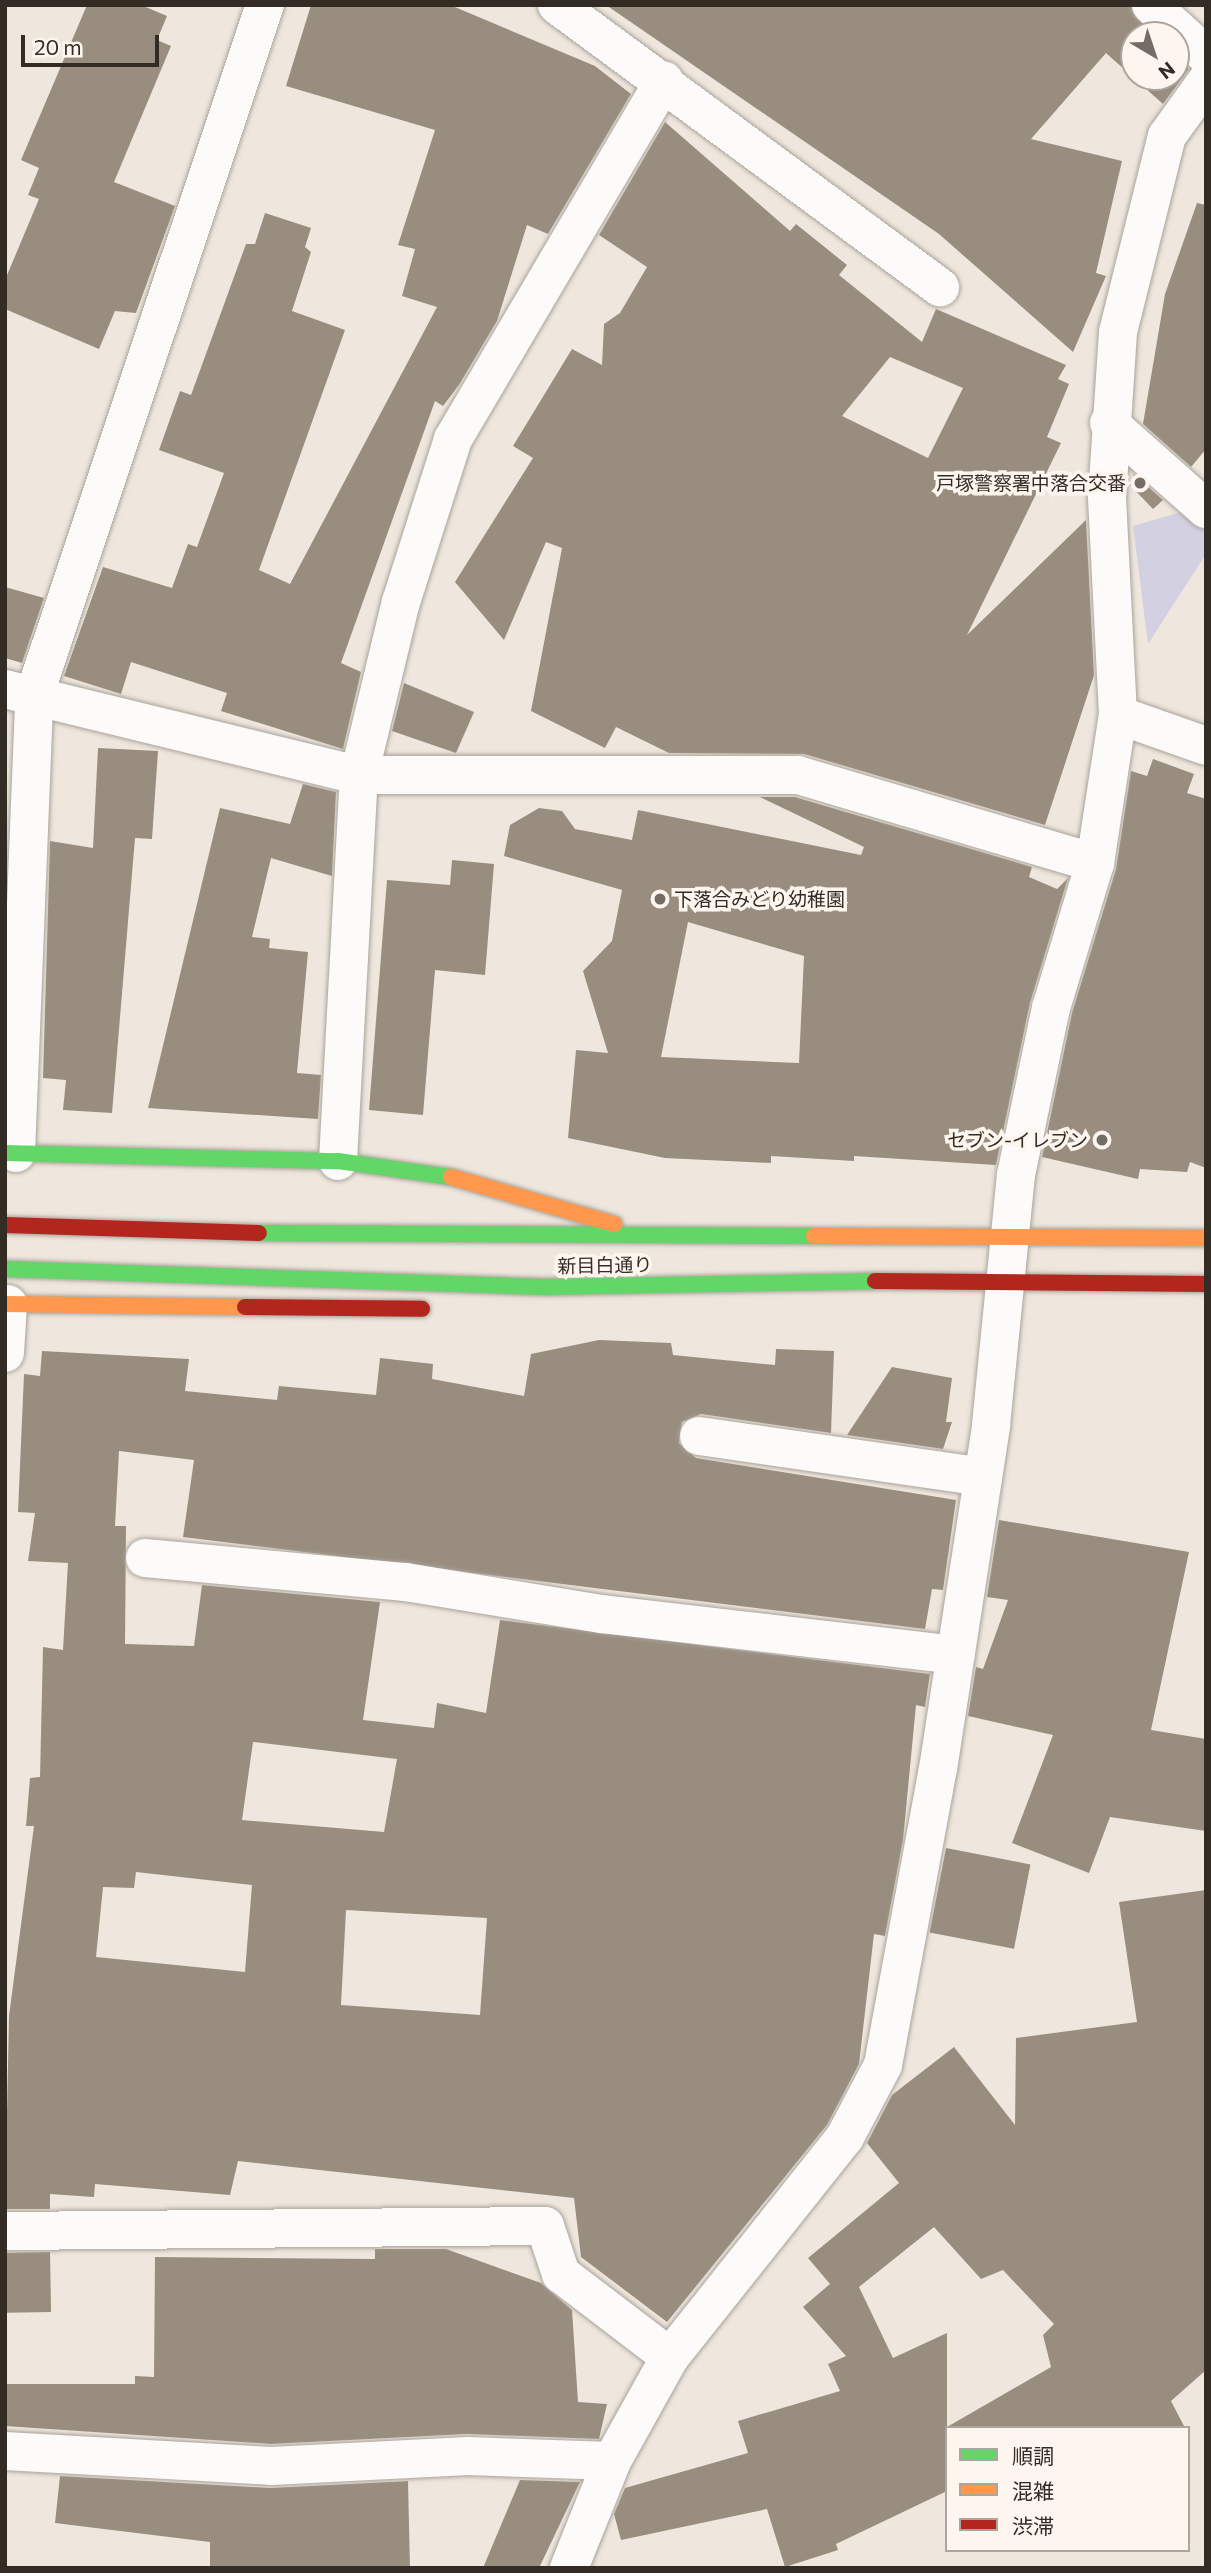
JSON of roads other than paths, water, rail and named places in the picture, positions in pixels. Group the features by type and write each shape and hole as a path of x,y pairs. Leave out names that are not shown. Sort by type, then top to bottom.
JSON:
{"main road":[{"path":"10,1153 338,1161 471,1180 654,1237"},
{"name":"新目白通り","path":"5,1225 654,1237 1206,1238"},
{"name":"新目白通り","path":"6,1292 1010,1279 1206,1284"},
{"path":"6,1292 445,1305 544,1287"}],"street":[{"path":"10,1153 20,692 265,5"},
{"path":"557,5 664,81 940,287"},
{"path":"1151,5 1206,55"},
{"path":"338,1161 359,775 401,602 453,439 664,81"},
{"path":"569,2568 612,2461 670,2357 845,2137 883,2064 956,1655 983,1477 1010,1279 1006,1239 1051,1008 1095,863 1118,715 1109,423 1118,332 1167,136 1206,82"},
{"path":"1109,423 1206,509"},
{"path":"20,692 359,775 797,775 1095,863"},
{"path":"1118,715 1206,746"},
{"path":"5,1353 6,1292"},
{"path":"699,1436 983,1477"},
{"path":"145,1558 406,1582 602,1614 956,1655"},
{"path":"5,2231 545,2226 561,2274 670,2357"},
{"path":"5,2451 271,2466 468,2456 612,2461"}],"place":[{"name":"戸塚警察署中落合交番","path":"1140,483"},
{"name":"下落合みどり幼稚園","path":"660,899"},
{"name":"セブン-イレブン","path":"1102,1140"}]}
